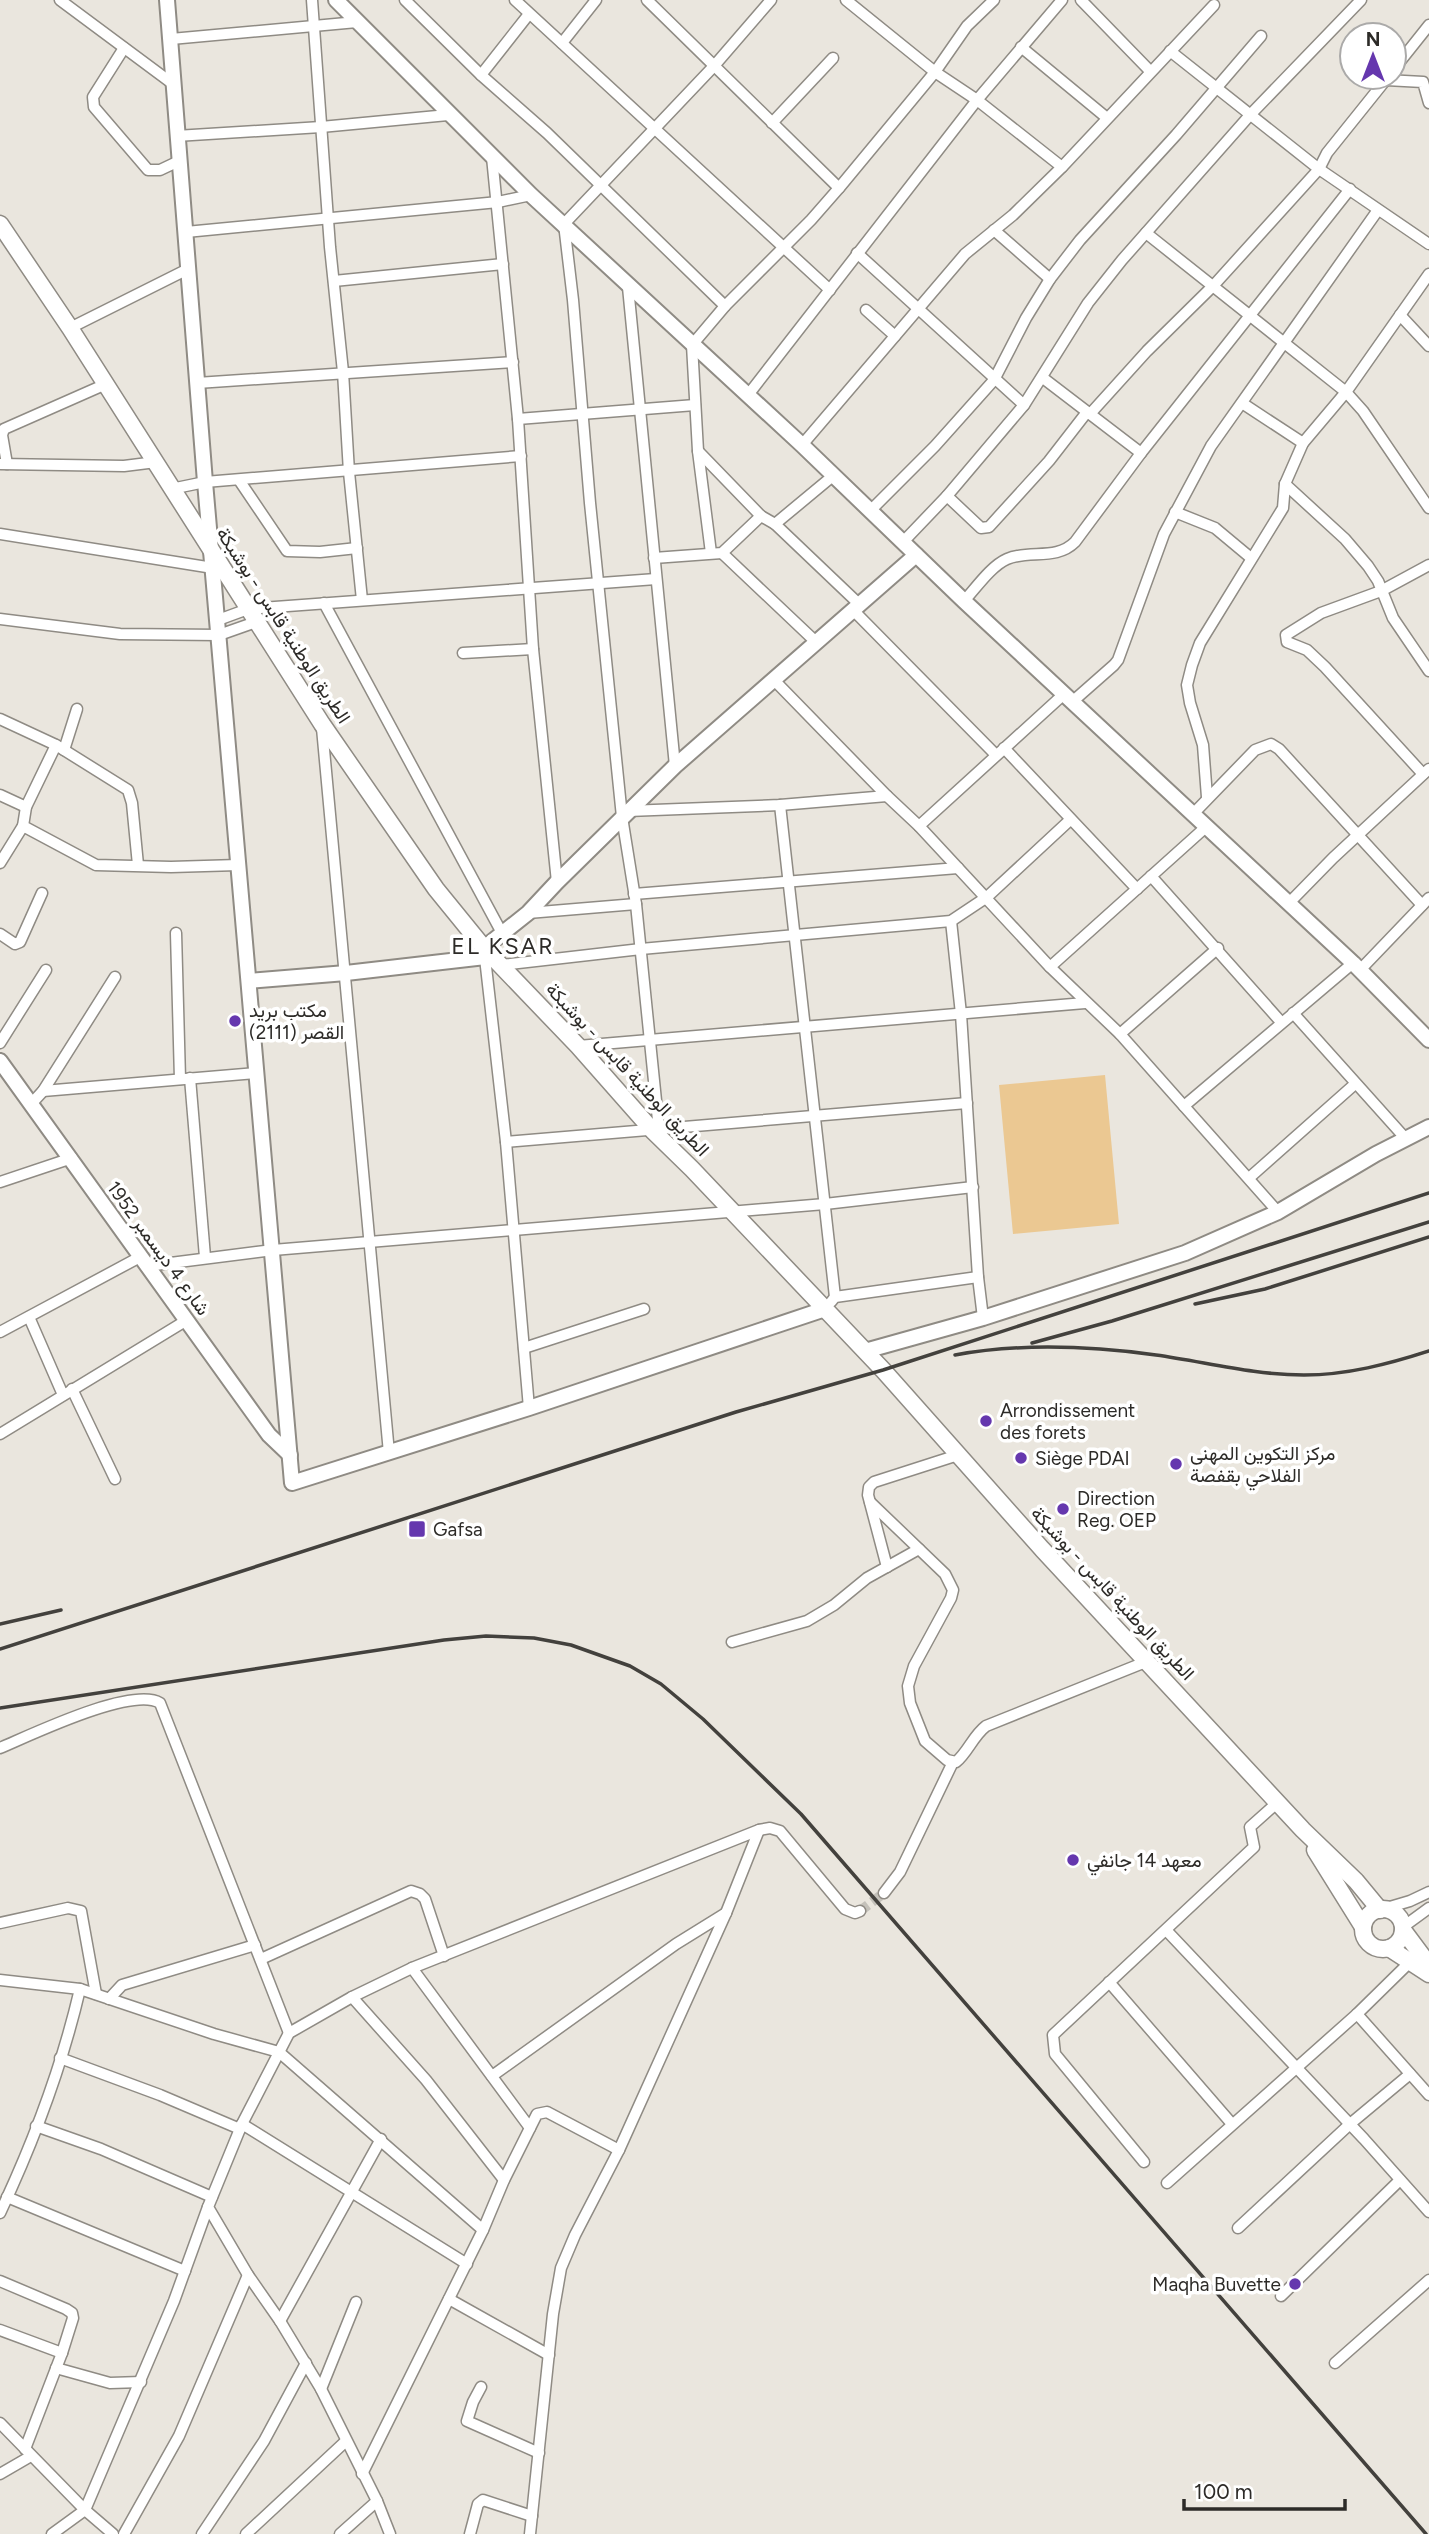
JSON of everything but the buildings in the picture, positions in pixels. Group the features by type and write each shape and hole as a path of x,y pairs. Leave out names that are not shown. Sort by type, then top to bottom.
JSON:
{"main road":[{"name":"الطريق الوطنية قابس - بوشبكة","path":"0,224 70,328 322,724 436,889 491,957 732,1212 830,1303 865,1351 958,1455 1303,1830 1382,1910"},
{"name":"الطريق الوطنية قابس - بوشبكة","path":"1303,1830 1363,1927"},
{"path":"1429,1965 1402,1929 1396,1914 1382,1910 1369,1915 1363,1927 1365,1938 1373,1946 1390,1948 1429,1974"},
{"path":"1390,1948 1401,1938 1402,1929"}],"street":[{"path":"60,0 173,84"},
{"path":"167,0 205,482 292,1483 529,1408 830,1303 978,1277"},
{"path":"312,0 349,472 362,600"},
{"path":"336,0 531,195 1194,813 1356,966 1429,1040"},
{"path":"405,0 725,306"},
{"path":"515,0 830,290"},
{"path":"562,43 596,0"},
{"path":"647,0 839,188"},
{"path":"564,224 714,66 771,0"},
{"path":"846,0 935,72 977,100 1062,167"},
{"path":"975,0 985,9"},
{"path":"816,642 716,553 698,451 692,345 725,306 839,188 935,72 967,26 994,0"},
{"path":"748,396 977,100 1062,0"},
{"path":"1081,0 1150,71"},
{"path":"903,542 947,496 1024,405 1088,303 1146,233 1250,115 1361,0"},
{"path":"802,445 916,309 975,244 1013,215 1062,167 1214,5"},
{"path":"481,75 529,14"},
{"path":"171,39 357,22"},
{"path":"1408,51 1429,24"},
{"path":"871,510 935,446 994,380 1026,318 1050,279 1080,240 1176,135 1261,36"},
{"path":"1021,47 1107,118"},
{"path":"124,48 93,97 94,107 148,170 160,170 179,161"},
{"path":"1170,51 1319,169 1429,244"},
{"path":"772,122 833,58"},
{"path":"1408,80 1426,81 1429,103"},
{"path":"947,496 981,528 989,527 1089,413 1213,285 1319,169 1327,153 1377,91"},
{"path":"176,136 321,127 448,114"},
{"path":"492,157 518,419 533,649 557,882"},
{"path":"964,601 1004,560 1017,556 1053,554 1069,548 1350,190"},
{"path":"186,232 498,202 531,195"},
{"path":"919,826 1000,751 1118,660 1175,512 1211,446 1378,210"},
{"path":"564,224 597,585 641,949 656,1131"},
{"path":"994,230 1050,279"},
{"path":"1146,233 1346,392 1363,411 1429,508"},
{"path":"857,253 1024,405"},
{"path":"334,281 503,264"},
{"path":"70,328 188,269"},
{"path":"1206,797 1203,745 1190,703 1188,685 1200,643 1283,508 1285,484 1303,443 1346,392 1429,274"},
{"path":"628,286 675,765"},
{"path":"866,310 895,336"},
{"path":"1400,315 1429,346"},
{"path":"197,383 513,362"},
{"path":"1043,378 1141,453"},
{"path":"106,384 4,429 3,464 124,466 156,462"},
{"path":"1242,403 1303,443"},
{"path":"518,419 583,416 695,405"},
{"path":"698,451 761,516 775,524 1137,889"},
{"path":"171,489 205,482 520,456"},
{"path":"775,524 834,475"},
{"path":"239,481 287,551 320,552 356,548"},
{"path":"1285,484 1345,539 1368,566 1392,618 1429,671"},
{"path":"1175,512 1215,528 1251,558"},
{"path":"654,558 716,553 761,516"},
{"path":"0,534 213,568"},
{"path":"529,1408 491,957 503,935 675,765 916,555"},
{"path":"1289,903 1426,771 1325,667 1307,650 1286,639 1286,635 1321,613 1381,591 1429,565"},
{"path":"0,619 120,634 218,627 252,616 324,603 656,579"},
{"path":"324,603 503,935"},
{"path":"218,627 252,616"},
{"path":"463,653 533,649"},
{"path":"773,679 919,826 1085,1003 1120,1034 1278,1212"},
{"path":"0,863 23,826 26,807 60,748 77,709"},
{"path":"0,719 60,748 128,790 132,803 138,865"},
{"path":"322,724 389,1453"},
{"path":"1184,1106 1293,1013 1356,966 1425,902 1357,835 1279,749 1271,744 1255,750 1206,797 1194,813"},
{"path":"0,794 26,807"},
{"path":"624,814 887,796"},
{"path":"780,805 825,1204 830,1303"},
{"path":"249,981 491,957 641,949 951,921 987,897 1070,820"},
{"path":"23,826 96,865 238,865"},
{"path":"1050,967 1207,826"},
{"path":"528,913 788,881 958,868"},
{"path":"1151,876 1282,1022"},
{"path":"0,934 15,944 22,941 42,893"},
{"path":"951,921 961,1014 983,1318"},
{"path":"176,933 185,1079 205,1257"},
{"path":"1120,1034 1218,948"},
{"path":"0,1043 46,970"},
{"path":"32,1103 43,1091 115,977"},
{"path":"578,1046 1085,1003"},
{"path":"1293,1013 1406,1139"},
{"name":"شارع 4 ديسمبر 1952","path":"3,1069 32,1103 269,1434 290,1455"},
{"path":"43,1091 257,1073"},
{"path":"1249,1178 1355,1084"},
{"path":"506,1142 967,1103"},
{"path":"865,1351 983,1318 1185,1254 1278,1212 1364,1161 1429,1127"},
{"path":"0,1182 72,1158"},
{"path":"0,1332 143,1261 825,1204 973,1188"},
{"path":"524,1348 644,1309"},
{"path":"29,1317 115,1479"},
{"path":"0,1434 187,1320"},
{"path":"887,1567 870,1502 869,1488 874,1482 958,1455"},
{"path":"870,1502 944,1574 953,1590 914,1667 908,1686 909,1703 925,1741 953,1762"},
{"path":"732,1642 807,1621 887,1567 919,1549"},
{"path":"884,1893 900,1872 953,1762 961,1758 978,1732 986,1726 1148,1661"},
{"path":"0,1748 78,1715 137,1699 158,1701 172,1728 289,2033"},
{"path":"1144,2162 1055,2054 1053,2035 1254,1847 1250,1827 1278,1802"},
{"path":"530,2534 561,2268 726,1913 759,1829"},
{"path":"52,2534 85,2510 141,2382 241,2126 289,2033 352,1997 412,1968 759,1829 780,1831 845,1909 855,1913 860,1911"},
{"path":"261,1959 411,1891 425,1899 444,1956"},
{"path":"1382,1910 1429,1892"},
{"path":"1402,1929 1429,1908"},
{"path":"0,1923 68,1909 81,1911 96,1994"},
{"path":"492,2076 676,1944 726,1913"},
{"path":"1166,1930 1350,2124 1429,2213"},
{"path":"109,1998 122,1985 255,1945"},
{"path":"1167,2183 1357,2014 1410,1962"},
{"path":"412,1968 530,2127"},
{"path":"0,1980 80,1989 214,2034 279,2052 483,2231"},
{"path":"1109,1982 1232,2124"},
{"path":"0,2213 36,2126 80,1989"},
{"path":"352,1997 425,2080 504,2180"},
{"path":"1357,2014 1429,2095"},
{"path":"60,2058 241,2126 467,2264"},
{"path":"1238,2228 1350,2124 1409,2074"},
{"path":"362,2474 467,2264 537,2114 547,2112 618,2150"},
{"path":"36,2126 101,2149 210,2202 248,2275 280,2321 321,2389 377,2501 390,2534"},
{"path":"280,2321 381,2139"},
{"path":"1281,2296 1400,2180"},
{"path":"8,2197 186,2271"},
{"path":"124,2534 179,2435 248,2275"},
{"path":"1335,2363 1429,2280"},
{"path":"0,2281 72,2313 62,2353 28,2452 0,2474"},
{"path":"449,2299 549,2355"},
{"path":"321,2389 356,2302"},
{"path":"0,2330 62,2353"},
{"path":"202,2534 264,2441 306,2363"},
{"path":"56,2368 110,2383 141,2382"},
{"path":"481,2388 467,2421 539,2453"},
{"path":"0,2423 85,2510 114,2534"},
{"path":"246,2534 346,2441"},
{"path":"470,2534 478,2504 483,2500 532,2516"},
{"path":"340,2534 377,2501"}],"shaded area":[{"path":"1105,1075 1119,1224 1013,1234 999,1085"}],"tunnel":[{"path":"860,1911 884,1893"}],"railway":[{"path":"0,1649 736,1412 883,1370 1429,1193"},
{"path":"1032,1343 1112,1321 1429,1222"},
{"path":"1195,1304 1265,1289 1429,1237"},
{"path":"955,1355 1030,1347 1081,1348 1156,1355 1267,1373 1304,1375 1368,1368 1429,1351"},
{"path":"0,1624 61,1610"},
{"path":"0,1708 444,1640 486,1636 534,1638 571,1645 630,1666 661,1684 703,1719 801,1814 1426,2534"}],"place":[{"name":"مكتب بريد القصر (2111)","path":"235,1021"},
{"name":"Arrondissement des forets","path":"986,1421"},
{"name":"Siège PDAI","path":"1021,1458"},
{"name":"مركز التكوين المهني الفلاحي بقفصة","path":"1176,1464"},
{"name":"Direction Reg. OEP","path":"1063,1509"},
{"name":"Gafsa","path":"417,1529"},
{"name":"معهد 14 جانفي","path":"1073,1860"},
{"name":"Maqha Buvette","path":"1295,2284"}],"district":[{"name":"EL KSAR","path":"503,946"}]}
